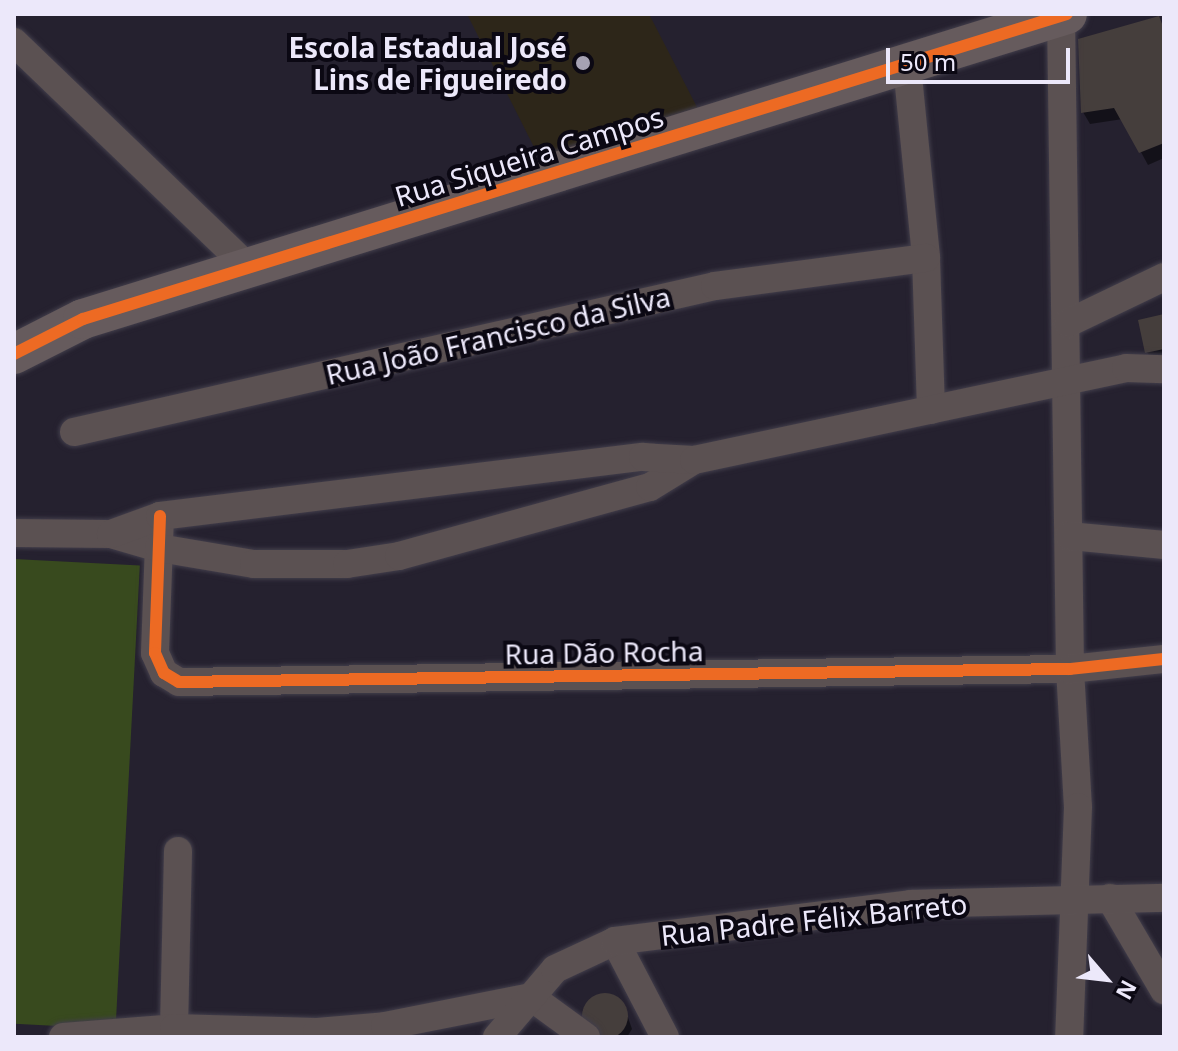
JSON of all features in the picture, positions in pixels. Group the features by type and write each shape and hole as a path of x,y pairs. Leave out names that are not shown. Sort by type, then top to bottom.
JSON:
{"street":[{"name":"Rua Siqueira Campos","path":"14,354 83,319 247,266 907,66 968,30 1063,14"},
{"path":"1063,14 1070,669 1078,807 1069,1037"},
{"path":"14,42 247,266"},
{"path":"907,66 926,258 931,410"},
{"name":"Rua João Francisco da Silva","path":"74,432 715,286 926,258"},
{"path":"1068,323 1164,277"},
{"path":"111,534 160,516 643,457 694,460 1126,368 1164,369"},
{"path":"14,533 111,534 159,548 301,568 373,560 650,487 694,460"},
{"path":"159,548 160,516"},
{"path":"1069,536 1164,545"},
{"name":"Rua Dão Rocha","path":"159,548 155,653 164,673 190,683 1070,669 1164,659"},
{"path":"174,1028 178,851"},
{"path":"1110,898 1164,990"},
{"name":"Rua Padre Félix Barreto","path":"497,1037 555,969 615,941 911,904 1164,898"},
{"path":"615,941 665,1037"},
{"path":"63,1037 174,1028 248,1035 385,1026 531,997 586,1037"}],"shaded area":[{"name":"Escola Estadual José Lins de Figueiredo","path":"467,14 649,14 700,113 541,161"}],"green space":[{"path":"14,559 140,566 116,1029 14,1024"}],"building":[{"path":"1159,16 1164,29 1164,143 1139,153 1114,108 1081,113 1078,39"},
{"path":"1164,314 1164,349 1145,353 1138,320"},
{"path":"605,993 614,994 621,1000 627,1007 627,1025 621,1032 614,1038 605,1039 596,1038 589,1032 583,1025 582,1016 583,1007 589,1000 596,994"}],"cycle path":[{"path":"14,354 83,319 1067,14"},
{"path":"160,516 155,653 164,673 179,682 1070,669 1164,659"}],"place":[{"name":"Escola Estadual José Lins de Figueiredo","path":"583,63"}]}
